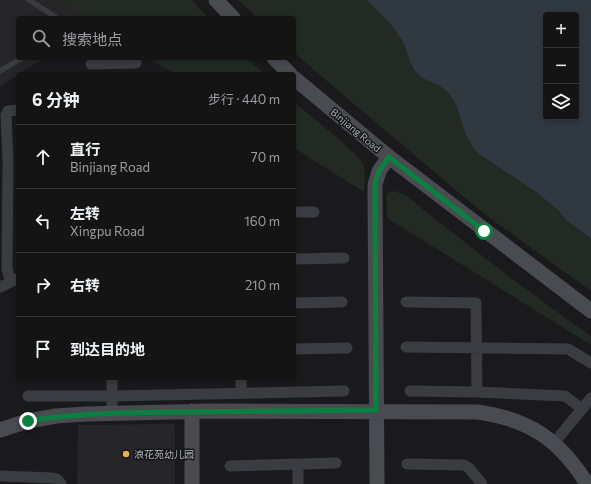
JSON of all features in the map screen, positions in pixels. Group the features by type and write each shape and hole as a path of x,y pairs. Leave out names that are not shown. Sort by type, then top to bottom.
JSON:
{"main road":[{"path":"216,0 230,16"},
{"path":"276,60 288,72"},
{"name":"Binjiang Road","path":"296,80 389,157 591,311"},
{"path":"377,484 375,185 379,171 389,157"},
{"path":"2,427 56,416 112,413 376,410 478,412 496,414 517,421 538,431 554,443 578,470 587,484"},
{"path":"192,411 192,484"}],"street":[{"path":"91,64 114,69 136,64"},
{"path":"0,287 14,280 8,269 9,158 6,115 8,111 16,110"},
{"path":"296,212 314,212"},
{"path":"296,260 344,258"},
{"path":"296,303 342,302"},
{"path":"406,302 476,303 477,392"},
{"path":"406,347 568,349 591,363"},
{"path":"296,349 347,348"},
{"path":"112,380 112,413"},
{"path":"241,380 241,393"},
{"path":"28,396 112,396 344,391"},
{"path":"410,391 565,396 582,410"},
{"path":"554,443 591,398"},
{"path":"230,466 336,463"},
{"path":"406,464 464,465 469,468 482,484"},
{"path":"298,465 298,484"},
{"path":"0,476 53,478 58,479 61,484"}],"lane":[{"path":"29,0 54,16"},
{"path":"0,71 19,60"}],"shaded area":[{"path":"0,0 59,0 83,16 16,16 16,60 42,60 21,72 16,72 16,76 0,87"},
{"path":"59,0 192,0 206,16 83,16"},
{"path":"238,0 366,0 396,31 404,44 416,72 425,79 444,88 451,96 455,103 468,140 479,154 536,192 558,210 566,220 591,239 591,291 483,213 296,54 296,16 256,16"},
{"path":"366,0 591,0 591,239 566,220 558,210 536,192 479,154 468,140 455,103 451,96 444,88 425,79 416,72 412,66 404,44 387,20"},
{"path":"152,60 249,60 262,72 172,72"},
{"path":"296,104 343,142 363,164 365,178 364,192 296,149"},
{"path":"394,191 405,195 497,267 591,336 591,345 387,218 386,195 389,192"},
{"name":"浪花苑幼儿园","path":"175,424 175,484 77,484 78,425"}],"place":[{"name":"浪花苑幼儿园","path":"126,454"}],"route":[{"path":"28,421 56,416 86,414 213,411 376,410 375,185 379,171 389,157 484,231"}]}
